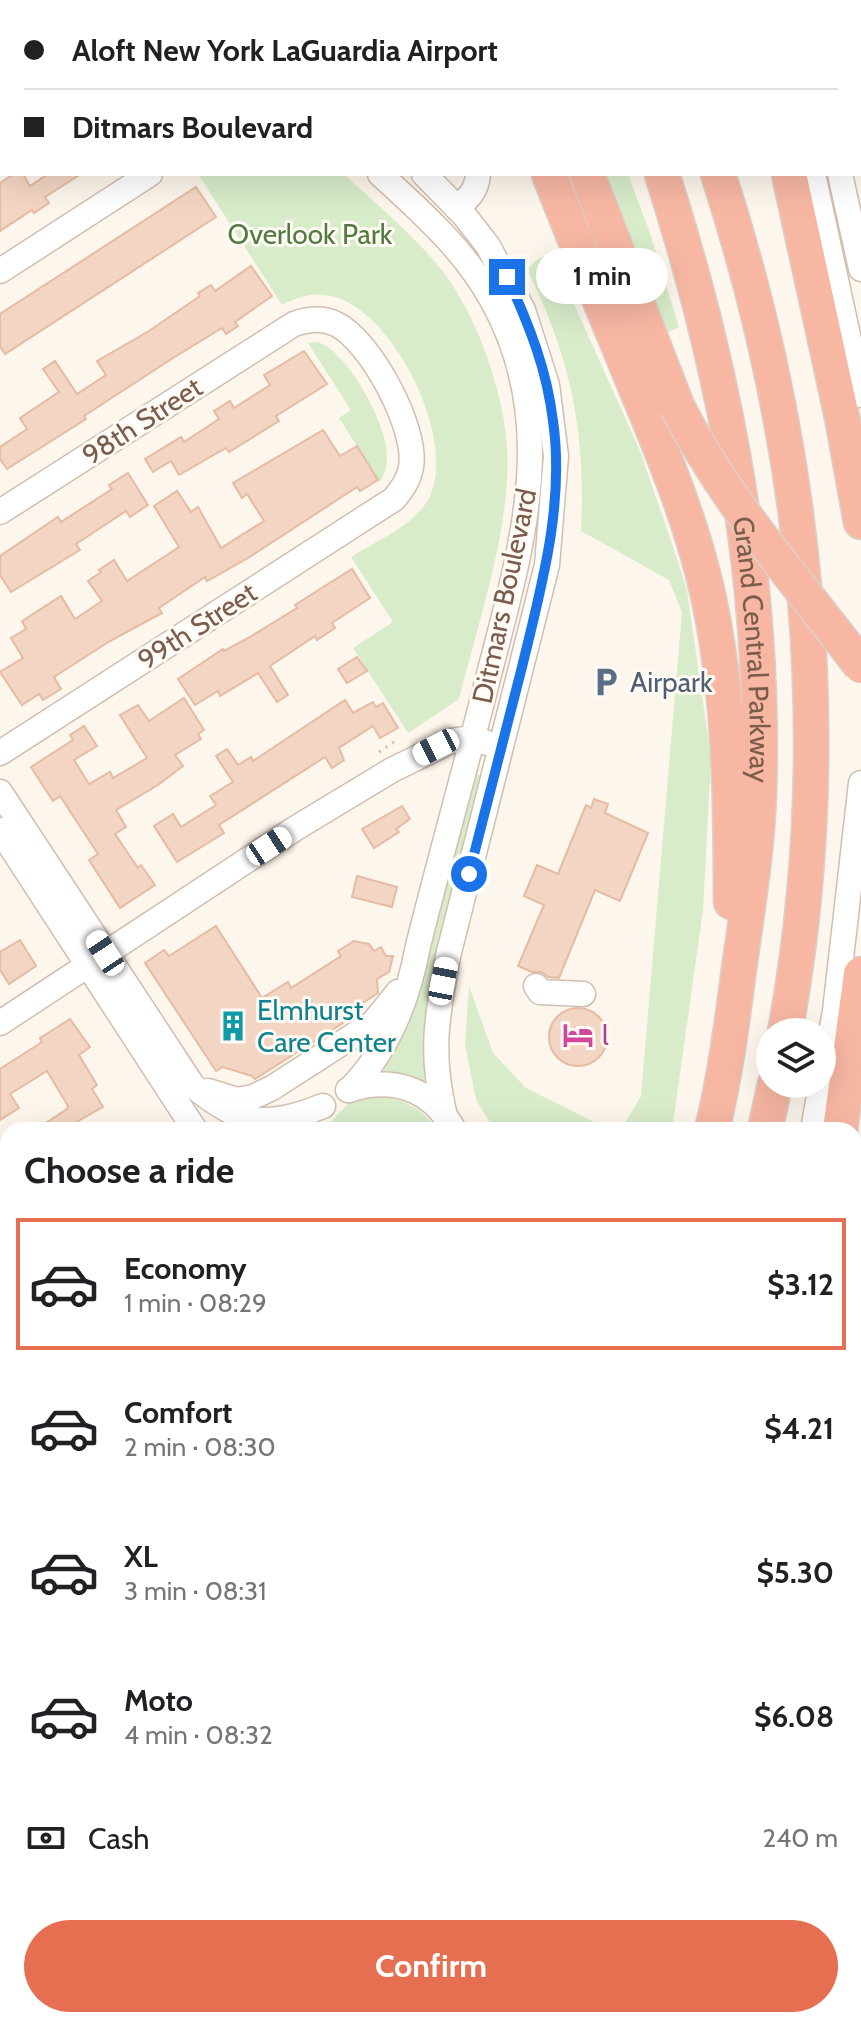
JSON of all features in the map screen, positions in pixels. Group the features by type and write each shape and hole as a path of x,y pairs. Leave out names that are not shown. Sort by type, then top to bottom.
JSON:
{"highway":[{"path":"549,176 672,479 693,539 710,604 724,708 730,830 727,1058"},
{"path":"588,176 677,406 701,452 731,497 861,666"},
{"name":"Grand Central Parkway","path":"663,176 694,278 719,382 740,498 754,622 759,793 755,854 727,1058 714,1122"},
{"name":"Grand Central Parkway","path":"719,176 768,347 790,464 806,584 811,707 810,819 799,939 787,1018"},
{"path":"789,176 842,417 861,522"},
{"path":"841,1122 850,976"},
{"path":"767,1122 772,1098"}],"street":[{"path":"0,271 147,176"},
{"name":"Ditmars Boulevard","path":"349,1090 371,1067 385,1043 412,978 516,567 529,499 531,440 527,394 513,348 493,301 469,264 441,230 382,176"},
{"name":"Ditmars Boulevard","path":"426,176 488,246 523,310 547,385 556,445 547,565 448,956 439,1005 434,1048 449,1121"},
{"path":"457,208 471,196 478,176"},
{"path":"813,176 861,395"},
{"path":"840,176 861,269"},
{"name":"98th Street","path":"0,512 307,319 324,319 349,332 392,392 412,455 407,482 394,499"},
{"name":"99th Street","path":"0,753 394,499"},
{"path":"0,1023 296,828 392,770 451,741 473,738 502,747"},
{"path":"836,1029 850,976 861,783"},
{"path":"0,792 190,1122"},
{"path":"0,830 193,1086 231,1113 247,1120 286,1118 323,1106 349,1090 372,1083 391,1084 427,1097 449,1121"},
{"path":"193,1086 237,1100 253,1097 312,1063 373,1023 395,997 418,946"},
{"path":"536,986 540,992 548,994 583,994"},
{"path":"814,1122 819,1098"},
{"path":"312,1122 323,1106"}],"path":[{"path":"383,749 394,742"}],"green space":[{"name":"Overlook Park","path":"199,176 346,176 403,228 443,271 475,326 493,377 506,434 507,477 499,541 484,606 459,699 408,733 353,648 393,622 351,557 405,524 429,498 436,474 435,445 428,414 399,353 379,328 357,308 321,294 301,297 282,305"},
{"path":"601,176 629,176 679,327 667,333"},
{"path":"551,253 640,451 687,590 711,758 703,910 673,1122 626,1122 641,1096 682,612 669,580 581,531 578,428 565,365 527,269"},
{"path":"318,342 330,349 354,375 374,410 386,444 387,458 380,482 339,418 351,410 308,343"},
{"path":"471,773 483,776 428,998 423,1036 427,1076 421,1082 383,1070"},
{"path":"469,986 493,1053 526,1088 594,1122 490,1122 476,1100 465,1044"},
{"path":"377,1095 396,1099 411,1105 430,1122 331,1122 349,1103"}],"building":[{"path":"11,176 24,176 30,186 45,176 78,176 45,197 49,203 0,231 0,183"},
{"path":"196,187 216,217 5,354 0,346 0,314"},
{"path":"251,266 272,296 235,322 238,326 226,334 222,328 173,358 7,469 0,459 0,447 27,429 20,418 59,392 43,369 55,361 77,394 106,375 97,361 149,331 200,296 198,293 211,285 215,291"},
{"path":"304,351 327,384 276,416 279,421 229,452 226,448 179,475 171,461 153,472 145,459 181,437 184,442 219,419 214,411 230,401 234,408 270,385 264,375"},
{"path":"323,430 340,456 357,446 378,480 360,491 357,487 207,581 205,577 159,608 162,613 110,641 54,677 61,689 43,700 39,694 22,705 0,672 23,658 11,638 26,629 22,621 61,596 75,619 102,601 88,581 101,572 99,570 114,560 127,581 179,547 154,506 177,491 191,512 198,507 221,548 264,521 247,494 242,498 233,483"},
{"path":"128,473 148,505 130,517 126,511 76,544 80,550 11,592 0,575 0,556 58,517 61,522 112,489 109,485"},
{"path":"352,569 370,598 332,623 335,628 317,640 315,636 270,666 288,695 277,702 258,673 220,696 218,691 195,705 178,679 223,649 250,637 297,608 295,605"},
{"path":"357,657 367,671 347,683 338,669"},
{"path":"184,698 204,730 198,734 201,739 175,755 183,766 116,810 126,827 115,834 138,868 141,865 155,885 120,908 89,860 98,854 60,796 53,801 31,767 73,740 70,735 84,726 97,746 74,760 89,784 110,772 113,778 147,758 120,715 138,705 149,721"},
{"path":"345,700 353,713 373,702 376,707 383,703 398,728 380,738 373,726 339,748 344,760 332,768 325,757 219,825 224,833 177,862 154,826 173,814 181,827 216,805 210,796 233,782 216,756 227,749 238,765 251,757 253,761"},
{"path":"594,799 608,804 605,813 648,833 620,901 595,890 559,978 548,977 542,972 532,972 518,966 544,905 524,896 537,865 558,874 586,805 591,808"},
{"path":"402,806 410,819 396,829 399,832 374,848 362,829"},
{"path":"357,876 397,887 392,907 352,897"},
{"name":"Elmhurst Care Center","path":"216,926 262,998 288,982 291,988 341,956 338,951 354,941 369,944 374,951 381,947 386,956 393,956 389,972 377,979 378,993 354,1009 357,1014 255,1079 223,1067 216,1071 145,963 164,950 169,956"},
{"path":"20,940 36,966 9,984 0,970 0,952"},
{"name":"l","path":"578,1008 599,1016 607,1037 599,1058 578,1066 557,1058 549,1037 557,1016"},
{"path":"70,1019 90,1047 79,1055 97,1085 92,1089 103,1107 77,1122 47,1122 68,1106 47,1071 10,1094 19,1108 0,1120 0,1069 42,1042 40,1038"}],"place":[{"name":"Airpark","path":"606,682"},
{"name":"Elmhurst Care Center","path":"233,1026"},
{"name":"l","path":"578,1035"}],"route":[{"path":"469,874 547,565 555,488 554,422 547,385 523,310 507,277"}]}
